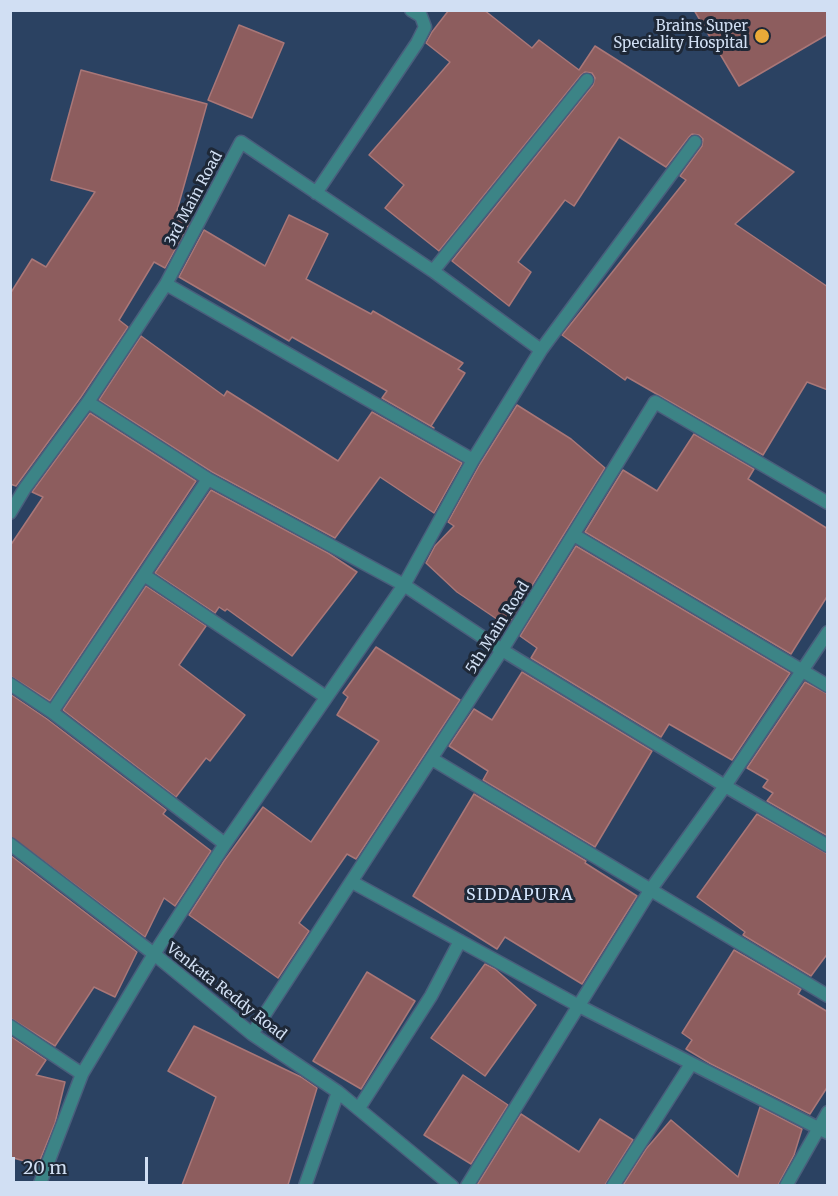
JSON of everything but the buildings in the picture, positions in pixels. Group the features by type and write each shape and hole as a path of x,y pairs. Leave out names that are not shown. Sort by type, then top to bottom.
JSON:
{"street":[{"path":"315,193 417,43 425,27 421,16 411,10"},
{"path":"433,271 587,80"},
{"name":"3rd Main Road","path":"10,513 25,488 88,402 166,284 241,142 433,271 541,350"},
{"path":"39,1185 82,1074 154,954 225,844 405,585 473,460 541,350 695,142"},
{"path":"166,284 473,460"},
{"path":"88,402 208,480 405,585 502,650 828,846"},
{"name":"5th Main Road","path":"252,1034 502,650 655,402 828,503"},
{"path":"52,712 208,480"},
{"path":"573,535 828,686"},
{"path":"144,575 326,697"},
{"path":"467,1185 651,889 725,786 828,632"},
{"path":"10,684 52,712 225,844"},
{"path":"432,759 828,996"},
{"name":"Venkata Reddy Road","path":"10,844 154,954 252,1034 339,1092 452,1185"},
{"path":"352,882 579,1006 822,1131"},
{"path":"358,1108 431,996 460,941"},
{"path":"10,1026 82,1074"},
{"path":"613,1185 691,1064"},
{"path":"305,1185 339,1092"},
{"path":"786,1185 822,1131 828,1112"}],"place":[{"name":"Brains Super Speciality Hospital","path":"762,36"}],"district":[{"name":"SIDDAPURA","path":"520,895"}]}
